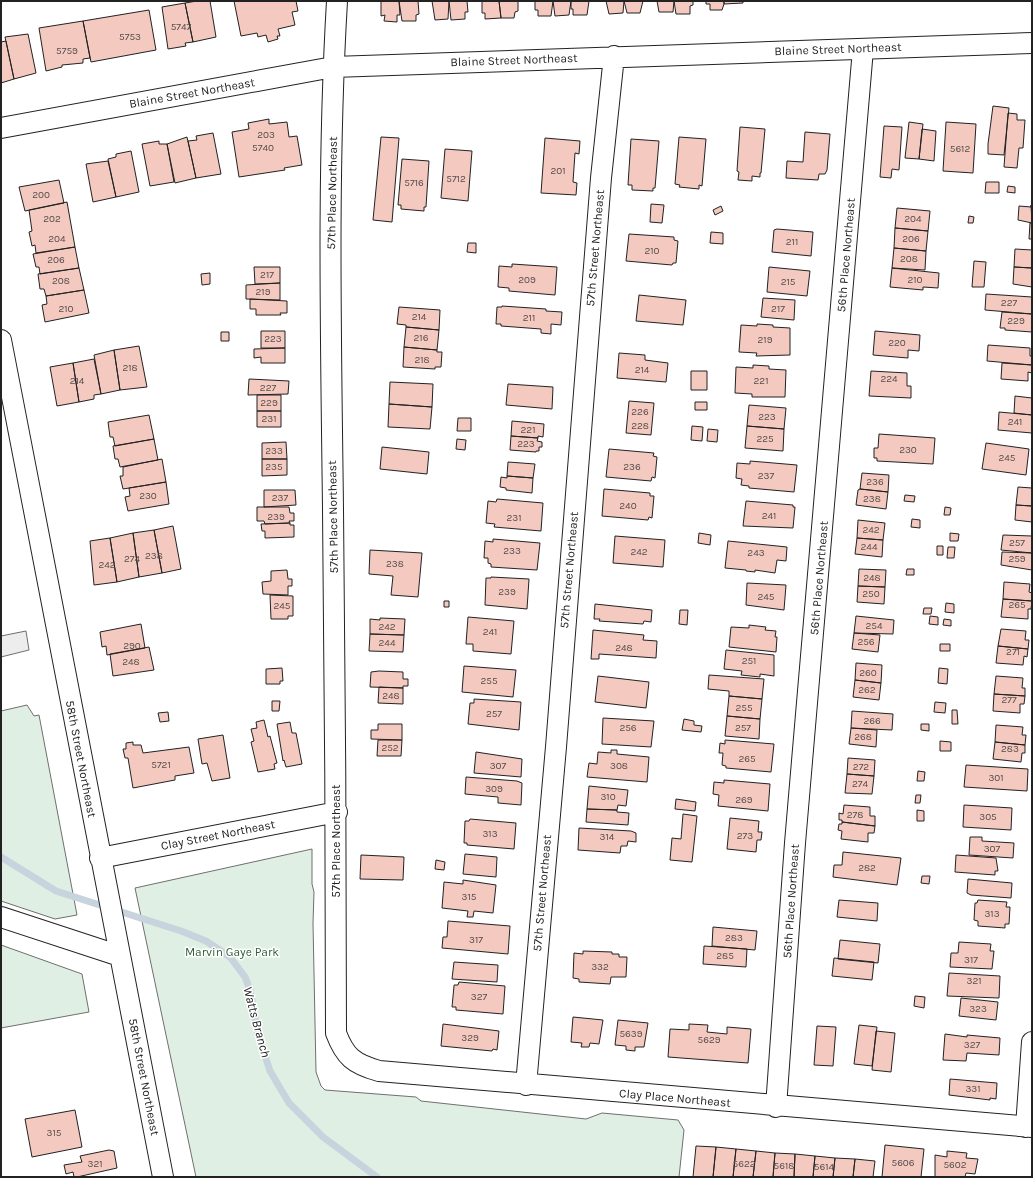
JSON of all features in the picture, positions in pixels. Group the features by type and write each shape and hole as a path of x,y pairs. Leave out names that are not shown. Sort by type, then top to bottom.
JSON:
{"street":[{"name":"57th Place Northeast","path":"336,1033 337,812 330,315 333,67 337,1"},
{"name":"Blaine Street Northeast","path":"1,128 333,67 614,56 1032,43"},
{"name":"56th Place Northeast","path":"776,1107 796,835 863,49"},
{"name":"57th Street Northeast","path":"526,1085 556,747 600,186 614,56"},
{"name":"58th Street Northeast","path":"1,340 100,858 163,1177"},
{"name":"Clay Street Northeast","path":"100,858 337,812"},
{"path":"1,917 120,956"},
{"name":"Clay Place Northeast","path":"336,1033 342,1050 367,1068 379,1072 776,1107 1029,1127"},
{"path":"1029,1127 1032,1042"}],"green space":[{"path":"27,705 34,716 39,715 77,915 55,919 1,901 1,711"},
{"name":"Marvin Gaye Park","path":"312,849 312,884 314,892 313,923 316,1072 321,1086 325,1090 416,1097 421,1101 586,1119 602,1113 678,1120 684,1130 679,1177 196,1177 135,888"},
{"path":"1,945 82,974 89,1012 1,1028"}],"shaded area":[{"path":"26,631 29,650 1,657 1,636"}],"building":[{"path":"210,1 216,37 193,42 185,3"},
{"path":"234,1 296,1 298,11 292,12 295,25 278,29 280,36 277,36 278,39 268,42 266,35 258,37 257,33 241,36"},
{"path":"381,1 399,1 400,15 397,15 397,22 384,21 385,15 381,16"},
{"path":"399,1 418,1 419,14 416,15 416,21 402,21"},
{"path":"432,1 449,1 448,19 435,20"},
{"path":"449,1 467,1 468,12 465,12 465,19 451,20"},
{"path":"482,1 499,1 501,18 485,19 485,13 482,13"},
{"path":"499,1 518,1 518,11 515,12 514,18 501,18"},
{"path":"535,1 553,1 551,16 538,16 538,10 535,10"},
{"path":"553,1 571,1 569,15 555,16"},
{"path":"571,1 589,1 587,15 573,15"},
{"path":"606,1 624,1 623,13 609,14"},
{"path":"624,1 643,1 640,13 627,13"},
{"path":"657,1 674,1 673,12 659,12"},
{"path":"674,1 693,1 693,5 690,6 690,14 676,14"},
{"path":"706,1 724,1 722,10 710,10 710,4 706,4"},
{"path":"724,1 743,1 743,3 724,4"},
{"path":"185,3 193,42 185,43 186,46 168,49 162,7"},
{"path":"149,10 156,50 91,62 83,21"},
{"path":"83,21 90,58 83,59 83,63 62,65 62,67 46,71 39,28"},
{"path":"28,34 36,73 14,79 5,37"},
{"path":"6,41 14,79 1,83 1,42"},
{"path":"993,106 1009,108 1004,155 988,154"},
{"path":"1008,113 1017,114 1017,120 1025,120 1023,148 1019,148 1017,168 1004,167"},
{"path":"269,119 269,124 287,122 289,137 297,136 302,165 284,168 285,170 239,177 232,132 249,129 248,123"},
{"path":"909,122 923,124 919,159 905,158"},
{"path":"946,122 976,124 973,173 943,171"},
{"path":"884,126 902,127 899,170 892,169 891,178 880,177"},
{"path":"740,127 765,129 760,177 752,176 752,181 738,180 739,172 737,171"},
{"path":"922,129 936,131 934,161 919,159"},
{"path":"805,132 830,134 827,170 825,174 819,174 818,180 786,178 787,161 803,162"},
{"path":"213,133 221,174 196,178 188,141 197,140 196,136"},
{"path":"187,137 196,178 175,183 167,144"},
{"path":"381,137 399,138 392,222 373,220"},
{"path":"679,137 706,139 702,186 699,185 699,189 679,187 680,185 675,184"},
{"path":"545,138 580,141 579,154 575,153 573,182 577,183 576,195 541,193"},
{"path":"631,139 659,141 655,188 653,188 653,191 632,190 632,185 628,185"},
{"path":"159,141 159,144 167,144 174,182 150,186 142,144"},
{"path":"445,149 472,151 468,201 441,198"},
{"path":"131,151 139,192 116,197 108,159 116,157 116,154"},
{"path":"402,159 429,161 426,207 424,207 424,211 401,209 401,205 398,205"},
{"path":"108,161 116,197 93,202 86,164"},
{"path":"59,180 64,203 25,211 19,187"},
{"path":"986,182 999,182 999,193 985,193"},
{"path":"1008,186 1015,187 1015,193 1007,192"},
{"path":"67,202 75,247 36,253 35,245 32,246 29,232 32,231 29,210"},
{"path":"651,204 664,205 662,223 650,222"},
{"path":"1031,205 1032,223 1018,220 1019,206 1031,207"},
{"path":"721,206 723,211 715,215 713,210"},
{"path":"897,208 930,211 928,231 895,228"},
{"path":"969,216 974,217 973,223 968,223"},
{"path":"1030,223 1032,223 1032,239 1029,239"},
{"path":"895,228 928,231 926,251 894,248"},
{"path":"774,230 813,232 811,256 772,252"},
{"path":"711,232 723,233 723,244 710,243"},
{"path":"629,234 674,237 674,240 678,241 676,263 673,263 672,265 626,261"},
{"path":"468,243 476,243 476,253 467,252"},
{"path":"75,247 79,268 40,274 39,267 36,267 33,254"},
{"path":"894,248 926,251 925,270 892,268"},
{"path":"1015,249 1032,250 1032,268 1014,267"},
{"path":"974,261 986,262 984,287 972,287"},
{"path":"512,264 557,267 555,295 509,291 509,288 498,287 499,266 512,267"},
{"path":"254,267 280,267 280,283 255,284"},
{"path":"769,267 810,271 807,296 767,292"},
{"path":"1014,267 1032,268 1032,287 1013,284"},
{"path":"79,268 84,290 46,296 44,289 40,289 38,274"},
{"path":"892,268 939,273 938,288 923,287 923,290 890,287"},
{"path":"210,273 210,284 202,285 201,274"},
{"path":"280,283 280,300 246,299 246,285"},
{"path":"84,290 89,313 45,322 42,305 47,304 46,296"},
{"path":"986,294 1032,297 1032,314 985,310"},
{"path":"639,295 686,300 683,325 636,321"},
{"path":"763,298 795,300 794,320 761,317"},
{"path":"250,299 287,301 287,313 280,313 281,315 256,315 256,309 250,309"},
{"path":"502,306 546,309 546,311 562,312 561,325 551,324 551,334 541,333 541,329 501,326 501,324 496,324 497,307"},
{"path":"399,307 440,310 439,330 406,327 406,325 397,324"},
{"path":"1002,312 1032,314 1032,332 1005,330 1005,328 1000,328"},
{"path":"757,324 790,328 790,355 756,356 757,353 739,352 741,325 757,326"},
{"path":"406,327 439,330 437,350 404,347"},
{"path":"261,331 285,331 285,348 261,348"},
{"path":"875,331 920,335 919,351 908,350 908,358 873,355"},
{"path":"221,332 229,332 229,341 221,341"},
{"path":"988,345 1030,348 1032,365 987,361"},
{"path":"139,346 147,387 120,390 114,350"},
{"path":"404,347 437,350 437,352 442,352 441,367 435,367 435,369 403,367"},
{"path":"285,348 285,363 261,363 261,357 254,358 254,349"},
{"path":"114,350 120,390 101,394 94,355"},
{"path":"619,353 645,355 645,360 668,363 666,382 617,378"},
{"path":"94,359 101,394 94,395 94,399 79,402 73,363"},
{"path":"73,363 79,402 57,406 50,367"},
{"path":"1002,363 1032,365 1032,373 1028,372 1028,381 1001,379"},
{"path":"753,365 769,366 769,369 786,370 785,397 752,397 752,394 735,393 736,367 753,368"},
{"path":"691,371 707,371 707,390 691,390"},
{"path":"871,371 907,373 907,386 911,386 911,398 869,396"},
{"path":"249,379 289,381 288,394 248,395"},
{"path":"390,382 433,384 432,407 389,404"},
{"path":"508,384 553,387 552,409 506,405"},
{"path":"257,395 281,395 281,411 257,411"},
{"path":"1015,396 1032,398 1032,415 1014,413"},
{"path":"629,401 654,403 651,435 626,433"},
{"path":"695,402 707,402 707,410 695,410"},
{"path":"389,404 432,407 430,429 388,427"},
{"path":"749,405 786,408 784,429 747,426"},
{"path":"257,411 281,411 281,427 257,427"},
{"path":"999,412 1032,415 1032,433 998,430"},
{"path":"149,415 154,439 115,446 113,437 110,437 108,422"},
{"path":"458,418 471,418 471,431 457,431"},
{"path":"512,421 544,424 543,437 511,436"},
{"path":"692,426 703,427 702,441 691,440"},
{"path":"747,426 784,429 783,451 745,448"},
{"path":"708,429 718,430 717,442 707,441"},
{"path":"879,434 935,438 933,464 877,461 877,458 874,458 874,448 878,448"},
{"path":"511,436 538,438 537,441 542,442 542,447 539,447 539,451 536,452 510,450"},
{"path":"154,439 158,460 120,467 118,459 115,459 113,446"},
{"path":"457,439 466,440 465,450 456,449"},
{"path":"286,442 287,459 262,459 262,443"},
{"path":"986,443 1029,449 1026,475 982,469"},
{"path":"382,447 429,452 427,474 380,469"},
{"path":"609,449 654,453 653,456 657,457 655,478 652,477 651,481 606,477"},
{"path":"162,459 166,482 123,489 120,476 123,476 123,467"},
{"path":"262,459 287,459 287,475 262,476"},
{"path":"750,461 797,465 794,492 749,488 749,486 741,485 742,479 736,478 737,463 750,464"},
{"path":"508,462 535,464 533,478 507,476"},
{"path":"862,473 889,475 888,492 860,489"},
{"path":"507,476 533,478 532,493 506,490 506,488 500,487 501,477 507,478"},
{"path":"166,482 169,504 128,511 125,497 130,496 129,488"},
{"path":"1018,487 1032,488 1032,506 1016,505"},
{"path":"604,489 650,493 650,496 654,496 652,518 649,517 648,520 602,516"},
{"path":"264,490 295,490 296,505 264,507"},
{"path":"858,490 888,492 886,509 856,505"},
{"path":"905,495 915,496 914,502 904,501"},
{"path":"497,499 543,503 541,531 494,527 495,524 486,523 488,501 496,502"},
{"path":"746,501 793,505 793,507 795,507 793,528 743,526"},
{"path":"1016,505 1032,506 1032,522 1015,520"},
{"path":"257,507 289,507 290,513 294,513 294,521 289,521 290,523 265,524 264,521 257,521"},
{"path":"945,507 951,508 950,515 944,515"},
{"path":"912,519 920,520 920,528 911,527"},
{"path":"858,520 885,523 883,540 857,538"},
{"path":"290,523 290,525 294,525 294,537 265,538 265,531 262,531 261,524"},
{"path":"173,526 181,569 162,573 154,530"},
{"path":"154,530 162,573 139,577 133,533"},
{"path":"133,533 139,577 117,582 110,538"},
{"path":"699,533 711,535 710,545 698,543"},
{"path":"950,533 959,534 958,541 950,541"},
{"path":"1003,535 1032,536 1032,553 1001,550"},
{"path":"615,536 665,540 663,567 613,563"},
{"path":"110,538 117,582 94,585 90,541"},
{"path":"857,538 883,540 882,557 855,554"},
{"path":"493,539 540,543 537,570 491,567 491,564 488,563 488,558 484,558 485,541 493,542"},
{"path":"728,541 787,547 786,561 777,560 775,573 725,568"},
{"path":"937,546 943,546 943,555 937,555"},
{"path":"948,547 955,547 954,558 947,558"},
{"path":"370,550 422,553 418,597 391,595 393,576 369,574"},
{"path":"1002,552 1032,553 1032,570 1001,565"},
{"path":"859,569 886,570 885,587 858,586"},
{"path":"907,569 914,569 914,575 906,575"},
{"path":"287,570 288,579 292,579 292,586 288,586 288,595 263,594 262,582 271,581 271,571"},
{"path":"486,578 529,579 527,609 485,605"},
{"path":"1004,582 1030,584 1029,592 1032,593 1032,601 1003,599"},
{"path":"747,583 786,585 784,610 746,605"},
{"path":"858,586 885,587 884,604 857,602"},
{"path":"270,595 293,596 293,616 288,616 288,619 271,619"},
{"path":"1003,599 1032,601 1031,609 1028,609 1028,619 1001,617"},
{"path":"444,601 449,601 449,607 444,607"},
{"path":"946,603 954,604 954,613 945,612"},
{"path":"595,604 652,610 651,622 644,621 643,624 599,621 600,619 594,619"},
{"path":"924,608 932,608 931,614 923,614"},
{"path":"680,610 688,610 687,625 679,624"},
{"path":"856,616 894,620 893,634 854,633"},
{"path":"930,616 938,617 938,625 929,624"},
{"path":"468,617 514,621 511,654 473,651 473,644 466,644"},
{"path":"380,618 405,619 404,635 370,634 370,619 380,620"},
{"path":"944,619 951,620 951,626 943,625"},
{"path":"141,624 145,648 107,655 106,646 102,647 100,632"},
{"path":"749,625 766,627 765,630 776,631 776,652 729,647 731,627 749,628"},
{"path":"1001,629 1026,631 1025,640 1029,640 1028,649 998,646"},
{"path":"593,630 644,635 643,640 657,641 656,658 599,654 599,659 591,659"},
{"path":"854,633 880,635 878,652 852,649"},
{"path":"370,634 404,635 403,652 369,651"},
{"path":"940,644 950,644 950,651 940,651"},
{"path":"998,646 1028,649 1027,657 1024,656 1023,665 996,663"},
{"path":"149,647 154,670 113,676 110,654"},
{"path":"726,650 774,655 774,676 760,674 760,677 741,675 742,671 724,669"},
{"path":"856,663 882,665 881,683 855,680"},
{"path":"464,666 516,670 513,697 462,692"},
{"path":"282,668 283,681 280,681 280,684 266,684 266,669"},
{"path":"939,668 948,669 947,684 938,683"},
{"path":"371,672 403,672 403,679 408,679 408,686 403,686 403,688 370,687"},
{"path":"709,675 764,679 762,699 729,696 729,691 708,689"},
{"path":"598,676 649,682 646,708 595,702"},
{"path":"996,676 1023,678 1022,688 1025,688 1025,696 994,694"},
{"path":"855,680 881,683 879,700 853,697"},
{"path":"379,687 403,688 403,704 378,703"},
{"path":"994,694 1025,696 1024,704 1020,704 1020,713 993,711"},
{"path":"729,696 762,699 760,719 727,716"},
{"path":"474,699 521,702 519,730 468,724 470,703 474,703"},
{"path":"272,701 280,701 279,711 272,711"},
{"path":"935,702 946,703 945,713 934,712"},
{"path":"952,710 957,710 958,724 952,724"},
{"path":"852,711 893,714 892,730 851,728"},
{"path":"168,712 169,721 160,722 158,713"},
{"path":"727,716 760,719 759,739 725,736"},
{"path":"603,718 654,721 651,747 602,744"},
{"path":"684,719 694,721 694,725 702,726 701,732 682,730"},
{"path":"264,720 277,763 274,764 275,769 258,772 251,742 254,741 251,729 257,728 256,722"},
{"path":"290,722 292,733 296,733 302,764 286,767 284,760 283,761 277,724"},
{"path":"378,724 402,724 402,740 371,739 371,730 378,730"},
{"path":"921,724 929,724 929,731 921,730"},
{"path":"996,725 1023,727 1022,735 1026,735 1025,745 995,742"},
{"path":"851,728 877,730 876,747 849,744"},
{"path":"223,735 230,778 212,781 207,763 202,764 198,739"},
{"path":"378,740 402,740 401,756 377,756"},
{"path":"725,740 774,744 771,772 726,768 726,766 722,765 723,753 719,753 720,743 725,744"},
{"path":"940,741 951,742 951,751 940,751"},
{"path":"133,742 133,745 141,745 143,753 189,747 194,773 175,776 175,780 133,788 128,758 125,758 123,749 126,749 126,743"},
{"path":"995,742 1025,745 1025,753 1022,753 1021,762 993,759"},
{"path":"611,750 617,750 617,754 649,757 647,782 587,777 589,763 597,764 598,752 611,753"},
{"path":"476,752 522,759 521,777 474,773"},
{"path":"848,758 875,760 874,776 847,774"},
{"path":"966,765 1028,769 1027,791 964,787"},
{"path":"918,771 925,772 924,781 917,781"},
{"path":"847,774 874,776 872,794 845,793"},
{"path":"466,777 517,781 522,783 521,805 498,803 498,797 465,794"},
{"path":"724,780 770,784 768,811 718,806 719,795 713,794 714,782 724,783"},
{"path":"589,786 628,790 626,806 618,805 617,810 587,809"},
{"path":"916,795 921,795 920,803 915,803"},
{"path":"676,799 696,802 695,811 675,809"},
{"path":"844,805 870,807 870,816 875,816 875,826 842,822 842,820 839,820 839,813 843,814"},
{"path":"964,805 1012,808 1011,830 963,827"},
{"path":"587,809 617,810 617,812 629,813 628,825 586,822"},
{"path":"917,810 924,811 924,821 917,821"},
{"path":"683,814 697,816 692,862 670,860 672,838 681,839"},
{"path":"730,818 759,821 758,832 762,832 761,840 757,840 756,852 727,849"},
{"path":"470,819 516,823 514,849 467,845 467,843 464,843 465,821 469,821"},
{"path":"842,822 875,826 874,833 868,833 868,842 841,839 842,831 838,830 839,824 842,824"},
{"path":"579,828 631,831 636,833 636,842 628,841 627,846 621,846 620,853 578,850"},
{"path":"970,837 982,837 982,841 1014,843 1013,858 969,855"},
{"path":"843,852 901,858 897,885 833,877 834,865 842,865"},
{"path":"465,854 497,857 496,877 463,874"},
{"path":"361,855 404,857 403,880 360,879"},
{"path":"956,855 996,858 998,871 995,871 995,875 955,872"},
{"path":"436,860 445,862 444,870 435,869"},
{"path":"922,876 930,876 929,884 921,883"},
{"path":"968,879 1012,883 1011,898 971,895 967,893"},
{"path":"463,880 496,885 493,913 474,911 473,917 467,917 468,911 442,908 444,882 463,884"},
{"path":"839,900 878,903 877,921 837,917"},
{"path":"978,900 1007,902 1006,907 1010,907 1009,924 1005,924 1005,928 978,926 978,921 974,920 975,903 977,903"},
{"path":"448,921 510,926 508,954 442,948 443,937 447,937"},
{"path":"713,927 757,931 755,950 712,946"},
{"path":"840,940 880,944 878,963 838,959"},
{"path":"959,942 991,944 990,951 994,951 992,969 950,967 951,953 958,953"},
{"path":"704,946 747,949 746,967 703,964"},
{"path":"583,951 612,952 612,954 619,954 619,957 627,957 626,977 611,977 610,984 579,982 579,979 573,978 574,953 583,954"},
{"path":"834,958 874,962 872,980 832,976"},
{"path":"454,962 498,965 497,982 452,979"},
{"path":"949,973 1000,976 999,998 947,996"},
{"path":"459,982 505,986 503,1014 456,1010 456,1007 452,1007 454,985 458,985"},
{"path":"915,996 925,997 924,1008 914,1006"},
{"path":"961,998 998,1002 996,1020 959,1016"},
{"path":"573,1017 603,1020 599,1044 590,1043 589,1047 581,1047 582,1043 571,1042"},
{"path":"618,1020 648,1023 644,1047 635,1047 635,1051 626,1050 626,1046 615,1045"},
{"path":"443,1024 499,1031 497,1050 493,1049 492,1051 441,1046"},
{"path":"689,1024 708,1025 707,1032 727,1034 727,1027 751,1029 748,1063 668,1057 670,1029 689,1030"},
{"path":"859,1025 877,1027 872,1066 854,1064"},
{"path":"817,1026 836,1027 833,1066 814,1065"},
{"path":"876,1031 895,1033 891,1072 872,1070"},
{"path":"945,1034 967,1037 967,1035 1000,1038 999,1055 967,1053 966,1061 943,1060"},
{"path":"950,1079 997,1083 996,1099 990,1098 990,1100 949,1095"},
{"path":"75,1110 82,1147 32,1157 25,1119"},
{"path":"885,1145 924,1149 921,1177 882,1177"},
{"path":"696,1146 716,1147 713,1177 693,1177"},
{"path":"716,1147 736,1149 733,1177 713,1177"},
{"path":"736,1149 756,1151 753,1177 733,1177"},
{"path":"109,1150 114,1151 117,1168 77,1177 74,1177 73,1172 66,1174 64,1165 82,1162 80,1156"},
{"path":"756,1151 775,1153 773,1177 753,1177"},
{"path":"947,1151 967,1153 966,1158 978,1159 975,1174 966,1173 965,1177 935,1177 935,1155 947,1157"},
{"path":"775,1153 795,1154 794,1177 773,1177"},
{"path":"795,1154 815,1156 813,1177 794,1177"},
{"path":"815,1156 835,1158 833,1177 813,1177"},
{"path":"835,1158 855,1159 853,1177 833,1177"},
{"path":"855,1159 875,1161 873,1177 853,1177"}],"waterway":[{"name":"Watts Branch","path":"1,857 56,891 181,931 206,941 230,957 245,977 250,990 258,1034 270,1071 289,1103 323,1137 377,1177"}]}
